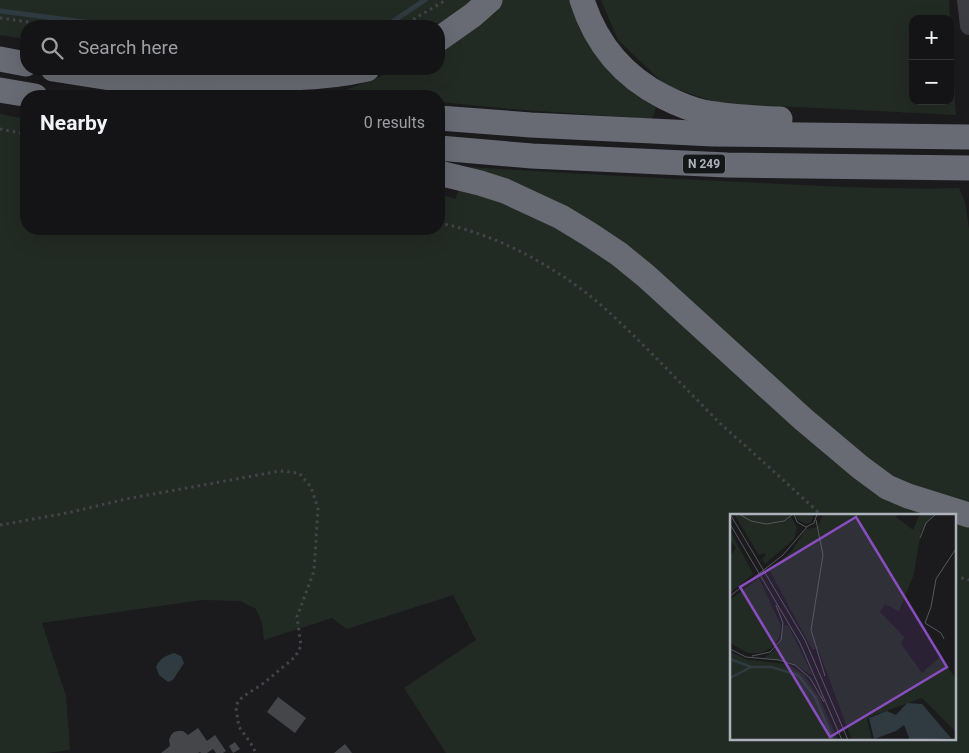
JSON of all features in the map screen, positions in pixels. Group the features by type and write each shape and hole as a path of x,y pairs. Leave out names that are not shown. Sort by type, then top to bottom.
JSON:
{"highway":[{"path":"445,34 473,15 490,0"},
{"path":"582,0 597,36 621,67 648,89 675,102 703,112 728,115 855,123 881,136"},
{"path":"0,59 20,63"},
{"path":"115,75 205,90"},
{"path":"213,75 278,78 332,75"},
{"path":"0,90 20,93"},
{"name":"N 249","path":"445,118 531,125 713,134 969,138"},
{"name":"N 249","path":"445,149 532,156 727,166 969,168"},
{"path":"445,174 480,183 505,192 561,217 590,234 646,276 803,419 860,467 887,487 908,496 969,515"}],"street":[{"path":"966,0 969,26"}],"path":[{"path":"412,20 446,0"},
{"path":"0,18 20,21"},
{"path":"0,129 20,133"},
{"path":"445,224 503,244 558,273 586,292 610,312 663,363 714,418 820,514"},
{"path":"0,525 67,513 142,496 280,471 299,473 311,487 318,509 314,571 297,617 301,646 295,657 276,674 238,701 236,708 239,727 256,753"},
{"path":"956,576 969,580"}],"shaded area":[{"path":"0,0 472,0 467,6 444,20 20,20 20,38 0,35"},
{"path":"499,0 575,0 658,102 652,119 445,103 445,90 346,90 383,75 445,75 445,40"},
{"path":"601,0 949,0 950,15 909,15 909,105 954,105 954,84 956,115 718,103 665,85 618,40"},
{"path":"0,114 20,118 20,235 445,235 445,196 455,199 468,167 824,186 959,188 965,202 969,229 969,753 446,753 404,688 476,640 453,595 347,629 332,618 264,640 262,623 256,609 240,601 202,600 42,623 66,696 70,750 47,753 0,753"},
{"path":"174,653 181,656 184,663 173,680 168,682 159,675 156,667 159,661"}],"building":[{"path":"278,697 306,718 295,733 267,712"},
{"path":"198,728 207,741 215,735 226,751 216,753 213,749 207,753 161,753 170,746 169,740 174,732 183,731 188,735"},
{"path":"235,742 240,749 233,753 229,746"},
{"path":"345,744 352,753 334,753"}],"waterway":[{"path":"395,20 425,0"},
{"path":"0,11 69,20"}]}
